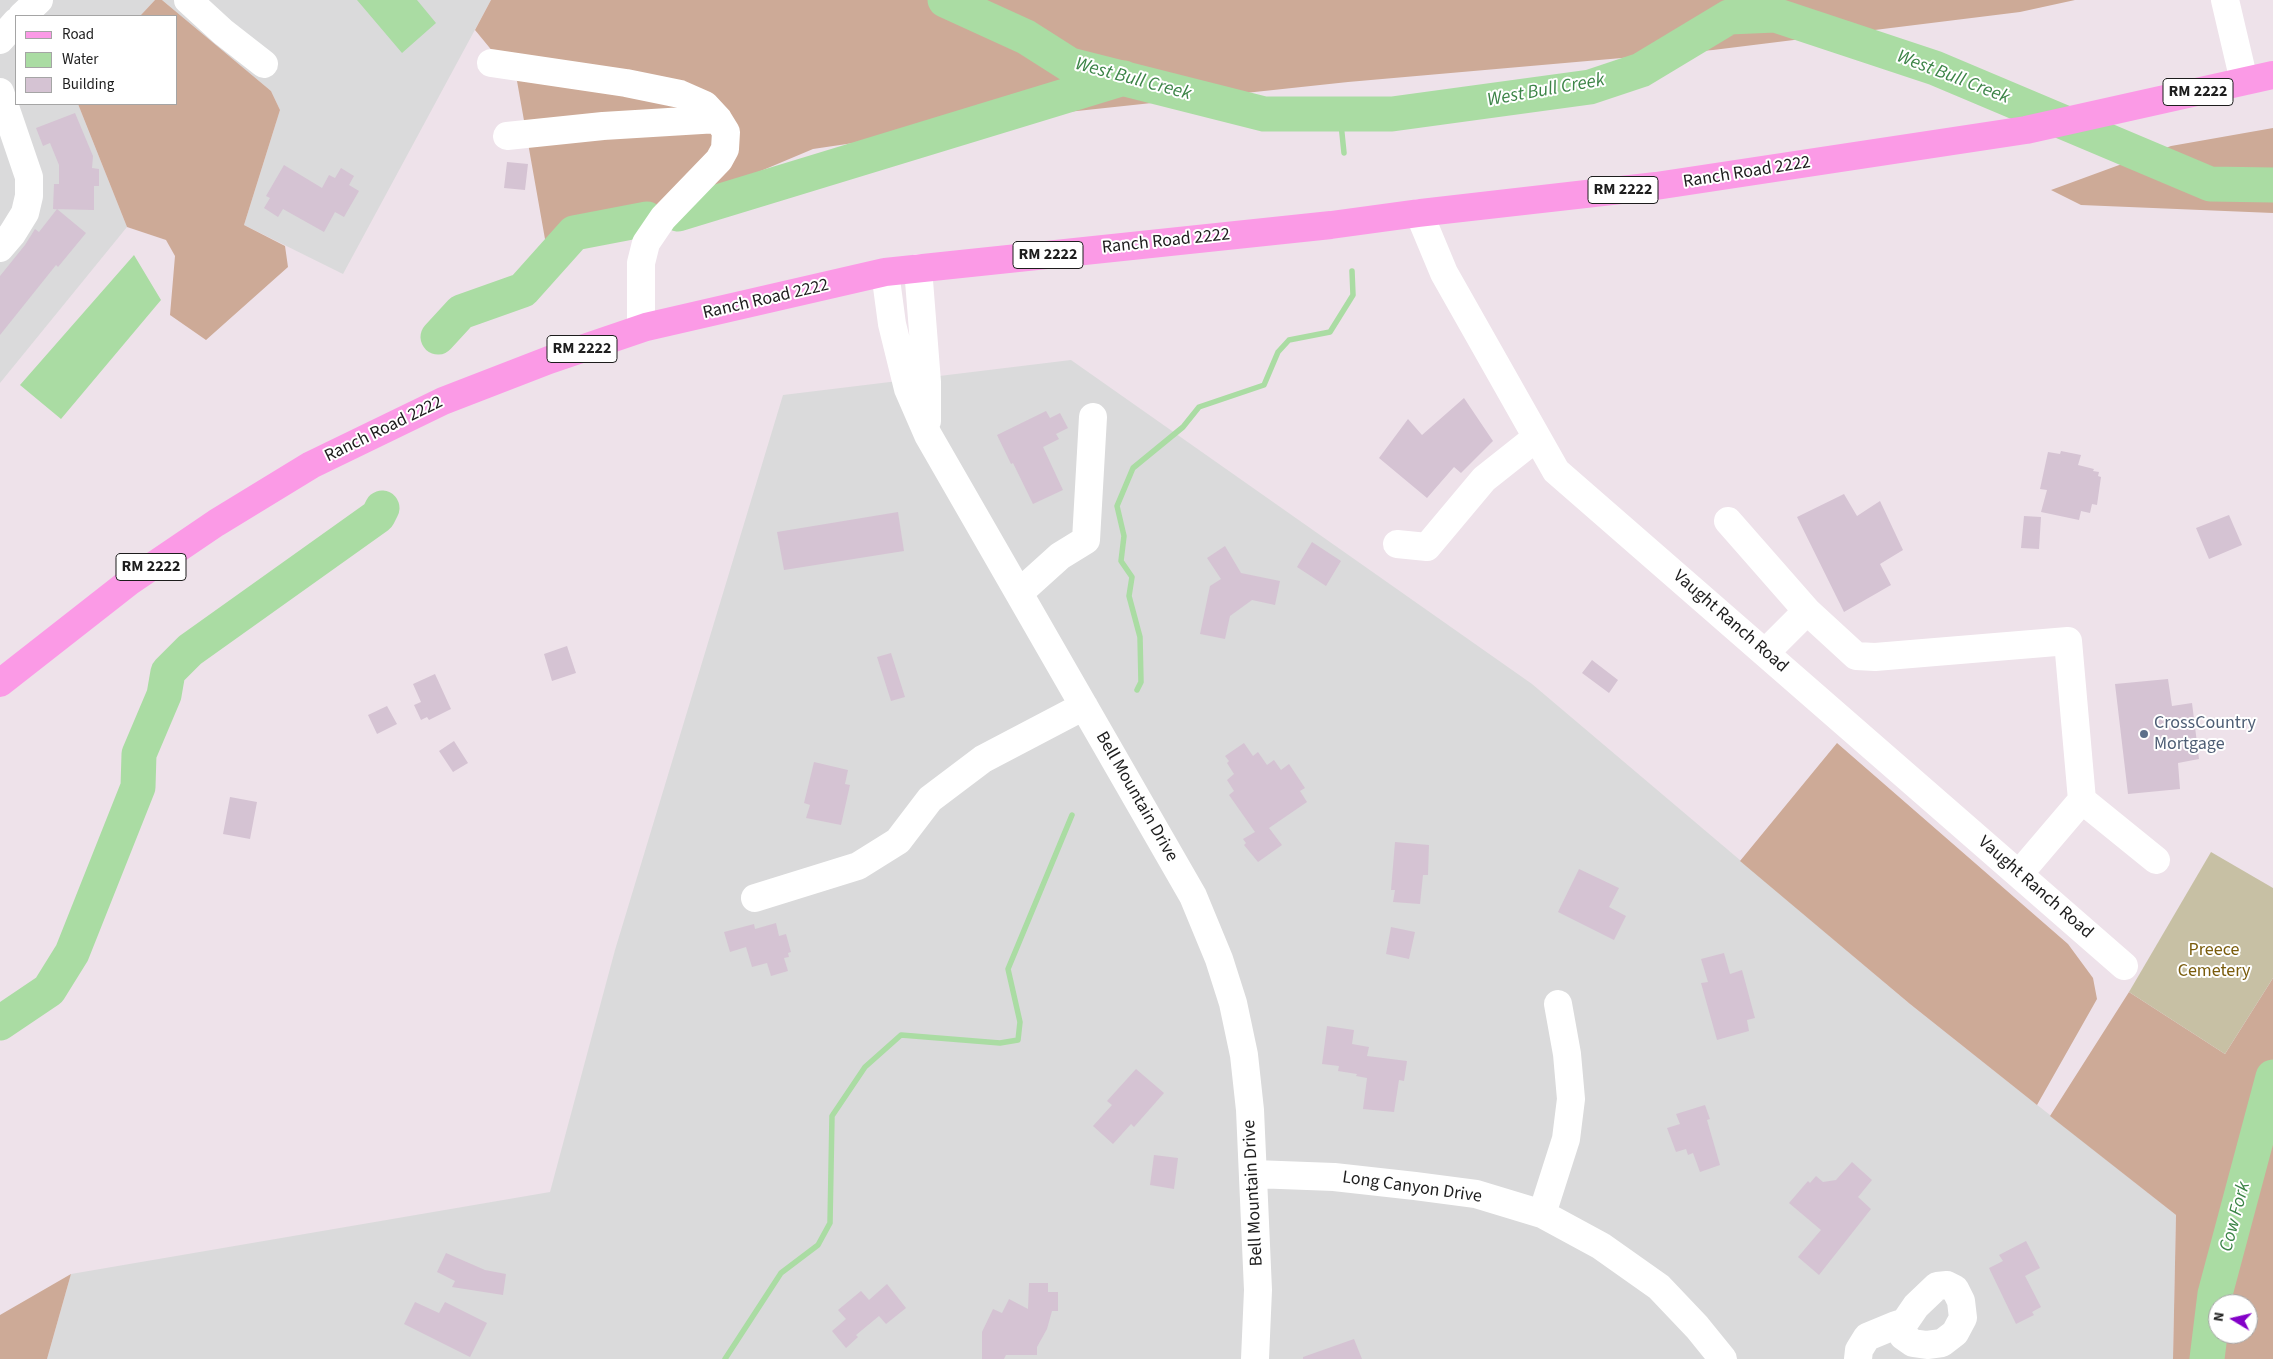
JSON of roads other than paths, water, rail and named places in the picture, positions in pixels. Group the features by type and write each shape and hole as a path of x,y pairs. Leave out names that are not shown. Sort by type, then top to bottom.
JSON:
{"main road":[{"name":"Ranch Road 2222","path":"0,683 129,582 216,523 311,465 443,401 549,360 641,328 885,272 1330,226 1419,213 1656,186 2026,130 2273,75"}],"street":[{"path":"23,15 39,0"},
{"path":"188,0 222,32 264,64"},
{"path":"2225,0 2244,81"},
{"path":"0,40 15,23"},
{"path":"492,63 626,83 680,94 705,105 718,118 726,132 725,150 719,160 663,218 646,243 641,263 641,328"},
{"path":"0,92 29,177 29,196 25,213 12,234 0,248"},
{"path":"508,136 602,126 718,118"},
{"name":"Vaught Ranch Road","path":"1419,213 1444,273 1556,471 2124,966"},
{"path":"918,268 927,382 928,435"},
{"name":"Bell Mountain Drive","path":"885,272 892,324 908,389 928,435 1193,896 1233,1003 1244,1055 1254,1174 1258,1290 1255,1359"},
{"path":"1018,593 1060,556 1086,540 1094,417"},
{"path":"1397,544 1427,547 1484,478 1537,438"},
{"path":"1728,521 1807,611 1856,656 1875,657 2068,641 2082,800 2019,874"},
{"path":"1765,653 1807,611"},
{"path":"756,898 858,866 898,841 930,799 983,759 1084,706"},
{"path":"2082,800 2156,860"},
{"path":"1542,1214 1566,1138 1571,1099 1567,1054 1558,1004"},
{"name":"Long Canyon Drive","path":"1254,1174 1334,1177 1476,1194 1542,1214 1601,1246 1659,1287 1697,1327 1723,1359"},
{"path":"1858,1359 1859,1350 1867,1337 1896,1325"}],"water":[{"path":"357,0 417,0 436,23 402,53"},
{"path":"134,255 161,300 61,419 20,385"}],"waterway":[{"name":"West Bull Creek","path":"945,0 1026,37 1070,65 1264,114 1392,114 1590,87 1641,70 1729,17 1775,15 1935,68 2210,184 2273,185"},
{"path":"678,214 1124,78"},
{"path":"1340,114 1344,153"},
{"path":"438,337 461,312 523,290 574,233 647,219"},
{"path":"1137,690 1141,682 1140,637 1129,596 1132,577 1121,561 1124,536 1117,506 1133,468 1183,427 1199,407 1264,385 1278,352 1289,340 1330,332 1353,295 1352,271"},
{"path":"0,1023 49,990 72,953 138,787 139,754 164,695 168,672 190,650 378,516 382,508"},
{"path":"725,1359 781,1273 818,1245 830,1223 832,1116 865,1067 901,1035 1000,1043 1018,1040 1020,1022 1008,969 1072,815"},
{"name":"Cow Fork","path":"2207,1359 2215,1294 2273,1077"}],"place":[{"name":"CrossCountry Mortgage","path":"2144,734"}],"park label":[{"name":"Preece Cemetery","path":"2214,961"}]}
